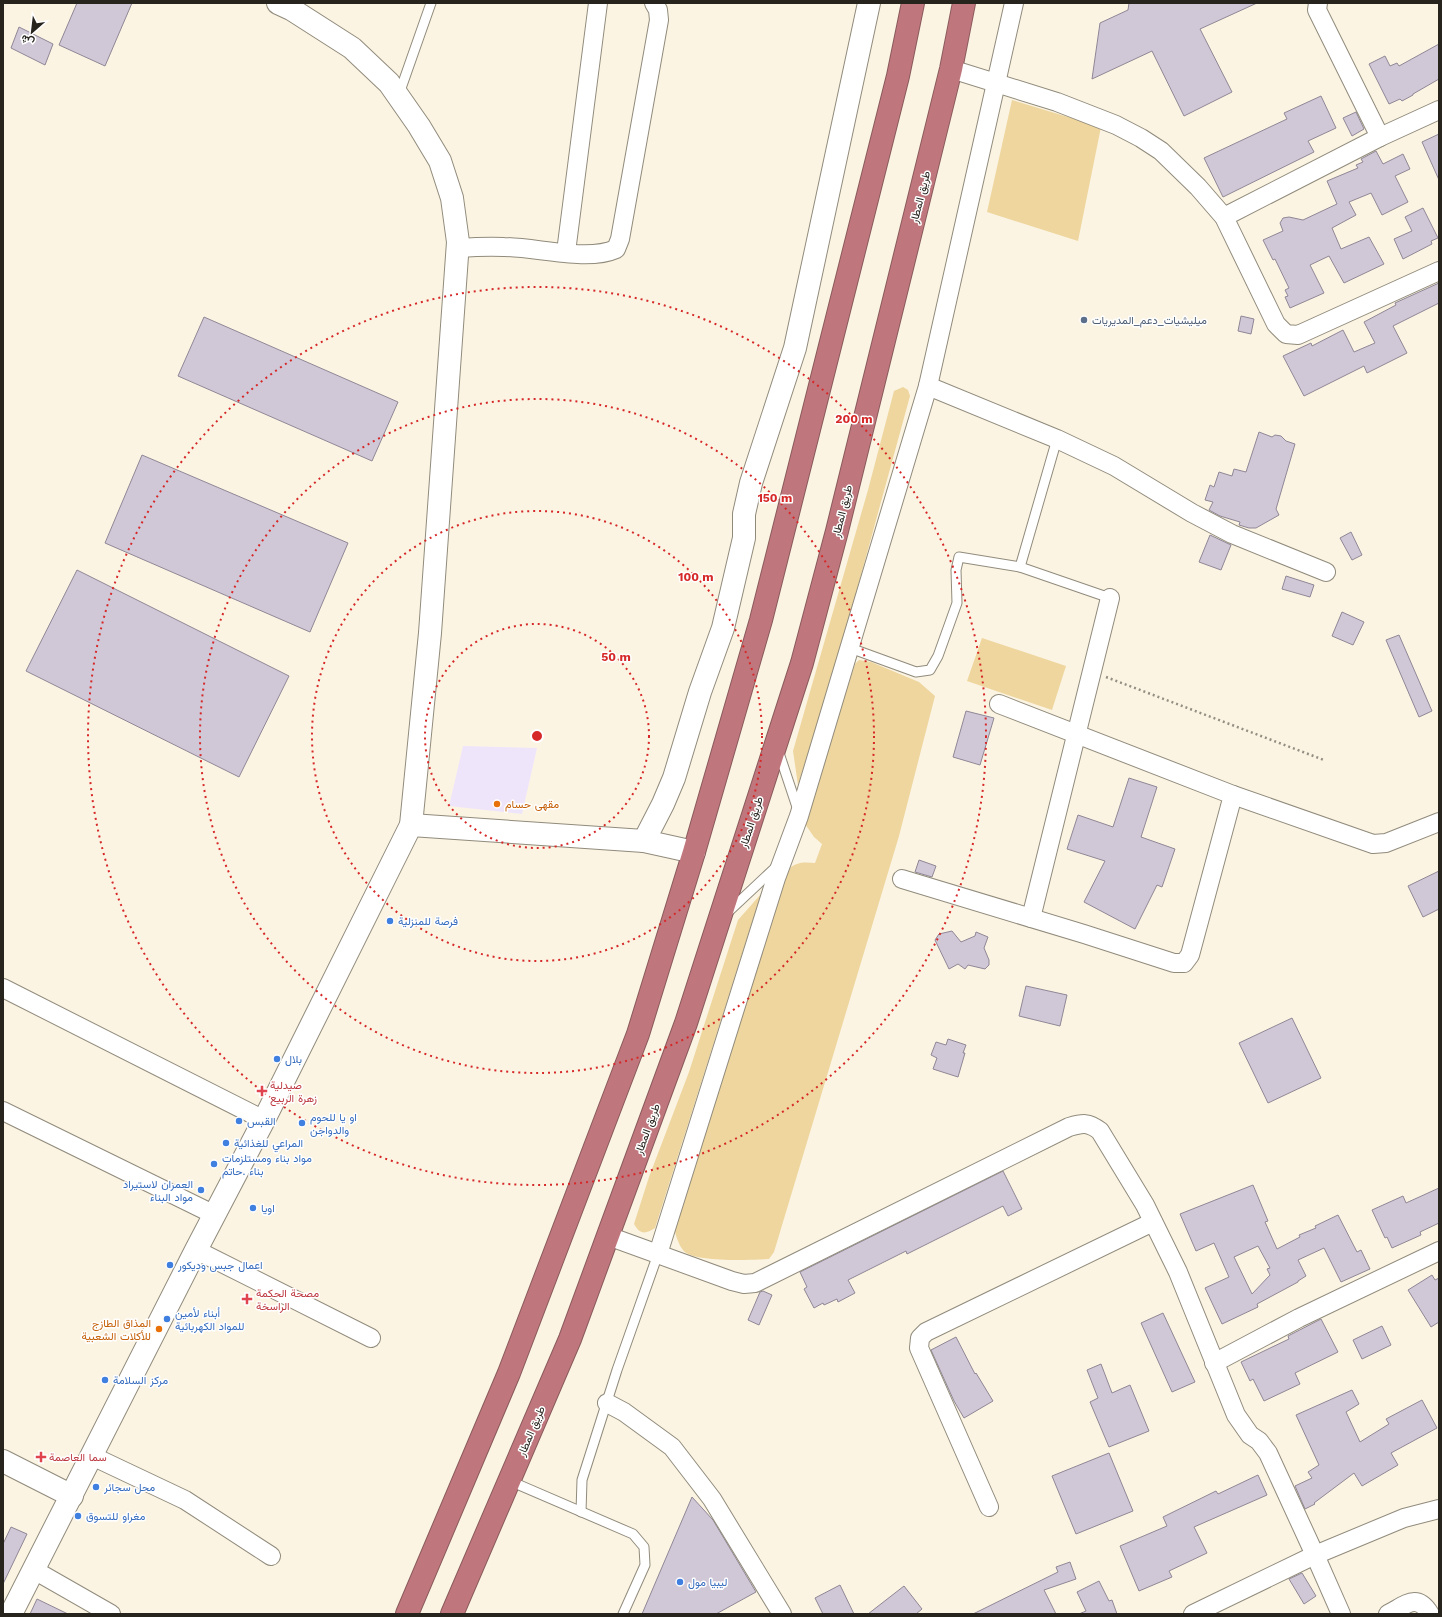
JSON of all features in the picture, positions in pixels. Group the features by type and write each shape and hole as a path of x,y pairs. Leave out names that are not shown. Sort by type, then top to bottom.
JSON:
{"highway":[{"path":"407,1614 509,1373 638,1034 694,852 763,612 898,76 913,3"},
{"name":"طريق المطار","path":"452,1614 570,1339 608,1236 686,1023 802,663 835,538 951,69 964,3"}],"street":[{"path":"11,1614 196,1250 264,1120 411,825 430,633 458,248 452,198 440,161 390,83 352,48 278,3"},
{"path":"566,252 598,3"},
{"path":"458,248 504,247 566,252 607,253 616,249 620,239 659,20 658,10 654,3"},
{"path":"644,841 663,804 674,778 700,692 723,628 744,538 744,514 751,483 795,348 869,3"},
{"path":"658,1254 783,861 799,816 928,386 1014,3"},
{"path":"1318,3 1317,10 1380,137"},
{"path":"951,69 1057,102 1116,125 1141,138 1161,152 1188,177 1224,217 1276,324 1286,334 1298,335 1439,271"},
{"path":"1224,217 1380,137 1439,110"},
{"path":"928,386 1057,439 1114,466 1192,513 1232,534 1326,572"},
{"path":"1031,918 1110,598"},
{"path":"999,704 1233,795 1373,844 1386,843 1439,822"},
{"path":"902,879 1174,963 1184,963 1190,955 1233,795"},
{"path":"411,825 644,841 694,852"},
{"path":"3,988 264,1120"},
{"path":"3,1111 215,1215"},
{"path":"608,1236 732,1281 744,1284 755,1283 1069,1127 1082,1124 1092,1125 1100,1131 1145,1205 1178,1272 1236,1414 1250,1435 1259,1441 1268,1453 1316,1555 1341,1614"},
{"path":"989,1507 919,1348 920,1338 926,1332 1153,1222"},
{"path":"196,1250 370,1338"},
{"path":"1214,1363 1300,1318 1439,1250"},
{"path":"608,1403 624,1412 672,1447 712,1499 782,1614"},
{"path":"92,1456 185,1500 272,1556"},
{"path":"3,1460 72,1496"},
{"path":"1193,1614 1316,1555 1404,1518 1439,1509"},
{"path":"34,1570 111,1614"},
{"path":"1388,1614 1413,1601 1425,1605 1430,1614"}],"lane":[{"path":"398,96 431,3"},
{"path":"1020,567 1057,439"},
{"path":"850,648 916,672 930,670 938,656 957,603 956,570 959,557 1020,567 1110,598"},
{"path":"776,743 799,816"},
{"path":"720,919 783,861"},
{"path":"581,1512 582,1480 631,1330 658,1254"},
{"path":"510,1481 633,1534 644,1547 645,1565 623,1614"}],"path":[{"path":"1091,671 1324,760"}],"shaded area":[{"path":"1012,100 1101,127 1078,241 987,212"},
{"path":"903,387 908,390 910,396 844,637 798,785 793,751 868,490 894,391"},
{"path":"982,638 1066,666 1052,710 967,681"},
{"path":"859,660 871,662 919,682 935,696 899,836 774,1252 769,1259 723,1260 698,1257 683,1250 675,1233 673,1223 787,871 800,863 815,863 822,844 814,837 803,821 855,664"},
{"path":"463,746 537,748 522,814 449,806"},
{"path":"761,894 655,1228 646,1232 641,1232 634,1224 649,1177 689,1072 738,920"}],"building":[{"path":"77,3 132,3 105,66 59,45"},
{"path":"1129,3 1257,3 1200,29 1232,92 1184,116 1152,51 1092,79 1100,23 1128,10"},
{"path":"19,27 53,44 45,65 11,48"},
{"path":"1439,44 1439,79 1402,101 1400,99 1389,104 1369,64 1385,56 1390,66 1397,63 1399,66"},
{"path":"1321,96 1336,128 1308,141 1314,152 1223,197 1204,158 1287,119 1284,113"},
{"path":"1356,112 1364,129 1352,136 1343,118"},
{"path":"1439,134 1439,180 1422,142"},
{"path":"1376,151 1383,164 1403,154 1410,169 1395,176 1408,202 1382,215 1371,193 1349,202 1356,215 1332,228 1341,249 1369,237 1384,264 1344,283 1329,256 1310,265 1324,293 1290,308 1285,297 1288,296 1285,290 1289,288 1275,259 1273,260 1263,240 1283,231 1280,223 1283,218 1289,217 1303,220 1337,204 1327,181 1358,168 1356,165 1363,162 1361,159"},
{"path":"1423,208 1438,238 1431,241 1432,244 1403,259 1394,239 1412,231 1405,217"},
{"path":"1439,283 1439,303 1393,326 1407,353 1367,373 1364,366 1304,396 1283,356 1311,343 1312,346 1343,330 1354,352 1375,343 1364,322 1396,305 1395,303"},
{"path":"1241,316 1254,319 1251,334 1238,331"},
{"path":"204,317 398,402 372,461 178,376"},
{"path":"1259,432 1272,437 1275,435 1281,436 1286,441 1295,444 1276,509 1279,515 1256,528 1249,528 1239,525 1240,522 1220,516 1209,510 1213,502 1205,500 1210,485 1214,487 1219,472 1232,476 1234,469 1246,472"},
{"path":"142,455 348,543 310,632 105,543"},
{"path":"1351,532 1362,555 1352,560 1340,538"},
{"path":"1210,535 1231,545 1221,570 1199,562"},
{"path":"77,570 289,676 239,777 26,671"},
{"path":"1286,576 1314,585 1310,597 1282,589"},
{"path":"1342,612 1364,622 1353,645 1332,636"},
{"path":"1399,635 1432,711 1419,717 1386,640"},
{"path":"966,711 994,718 980,765 953,757"},
{"path":"1129,778 1157,787 1141,837 1175,849 1162,887 1157,885 1135,929 1084,902 1105,861 1067,849 1078,815 1113,827"},
{"path":"919,860 936,866 932,877 915,872"},
{"path":"1439,871 1439,909 1423,917 1408,886"},
{"path":"952,931 961,942 975,936 976,932 988,937 984,948 989,960 989,965 985,969 968,965 965,969 958,964 949,969 935,940 939,934"},
{"path":"1026,986 1067,995 1060,1026 1019,1016"},
{"path":"1292,1018 1321,1078 1268,1103 1239,1043"},
{"path":"948,1039 966,1045 958,1077 933,1069 937,1058 931,1055 936,1042 946,1045"},
{"path":"1003,1171 1022,1209 1008,1216 1003,1206 907,1254 906,1251 848,1280 855,1293 838,1302 837,1299 824,1305 823,1303 814,1308 804,1289 807,1287 800,1272"},
{"path":"1253,1185 1268,1221 1265,1222 1277,1249 1300,1237 1299,1235 1316,1228 1315,1226 1338,1215 1357,1252 1361,1250 1370,1269 1341,1282 1324,1248 1298,1260 1306,1276 1298,1282 1257,1304 1258,1307 1222,1324 1205,1288 1229,1277 1214,1243 1196,1251 1180,1214","holes":["1258,1246 1270,1268 1267,1269 1270,1275 1252,1294 1234,1257"]},
{"path":"1439,1188 1439,1223 1420,1232 1421,1235 1392,1248 1387,1237 1385,1238 1372,1210 1403,1196 1406,1203"},
{"path":"1432,1275 1435,1280 1439,1278 1439,1322 1431,1327 1408,1290"},
{"path":"763,1291 772,1295 759,1325 748,1320 760,1292"},
{"path":"1163,1313 1195,1382 1172,1392 1141,1323"},
{"path":"1321,1319 1338,1352 1295,1373 1300,1384 1264,1401 1253,1379 1250,1381 1241,1362 1289,1339 1288,1336"},
{"path":"1382,1326 1391,1345 1362,1359 1353,1340"},
{"path":"956,1337 975,1374 976,1373 993,1401 964,1418 954,1401 931,1350"},
{"path":"1101,1364 1112,1393 1130,1385 1149,1431 1109,1447 1090,1402 1098,1398 1087,1370"},
{"path":"1352,1390 1359,1404 1346,1412 1360,1442 1389,1424 1386,1419 1422,1400 1437,1428 1391,1453 1398,1465 1362,1486 1354,1473 1314,1503 1315,1504 1305,1509 1295,1486 1312,1478 1308,1472 1319,1465 1296,1415"},
{"path":"1109,1453 1133,1511 1076,1534 1052,1476"},
{"path":"1258,1475 1267,1495 1194,1527 1207,1553 1169,1571 1172,1577 1139,1591 1120,1546 1167,1526 1163,1517 1216,1491 1218,1494"},
{"path":"692,1497 713,1520 756,1592 716,1614 642,1614"},
{"path":"11,1527 27,1534 3,1584 3,1544"},
{"path":"1070,1562 1076,1579 1044,1590 1056,1614 973,1614 1058,1572 1056,1567"},
{"path":"1302,1573 1316,1596 1304,1604 1289,1579"},
{"path":"1099,1581 1109,1601 1112,1600 1117,1614 1079,1614 1086,1611 1077,1592"},
{"path":"840,1585 854,1614 823,1614 815,1598"},
{"path":"904,1586 922,1609 916,1614 868,1614"},
{"path":"37,1599 68,1614 30,1614"}],"place":[{"name":"ميليشيات_دعم_المديريات","path":"1084,320"},
{"name":"مقهى حسام","path":"497,804"},
{"name":"فرصة للمنزلية","path":"390,921"},
{"name":"بلال","path":"277,1059"},
{"name":"صيدلية زهرة الربيع","path":"262,1091"},
{"name":"القبس","path":"239,1121"},
{"name":"او يا للحوم والدواجن","path":"302,1123"},
{"name":"المراعي للغذائية","path":"226,1143"},
{"name":"مواد بناء ومستلزمات بناء .حاتم","path":"214,1164"},
{"name":"العمران لاستيراد مواد البناء","path":"201,1190"},
{"name":"اويا","path":"253,1208"},
{"name":"اعمال جبس وديكور","path":"170,1265"},
{"name":"مصحة الحكمة الراسخة","path":"247,1299"},
{"name":"أبناء لأمين للمواد الكهربائية","path":"167,1319"},
{"name":"المذاق الطازج للأكلات الشعبية","path":"159,1329"},
{"name":"مركز السلامة","path":"105,1380"},
{"name":"سما العاصمة","path":"41,1457"},
{"name":"محل سجائر","path":"96,1487"},
{"name":"مغراو للتسوق","path":"78,1516"},
{"name":"ليبيا مول","path":"680,1582"}]}
